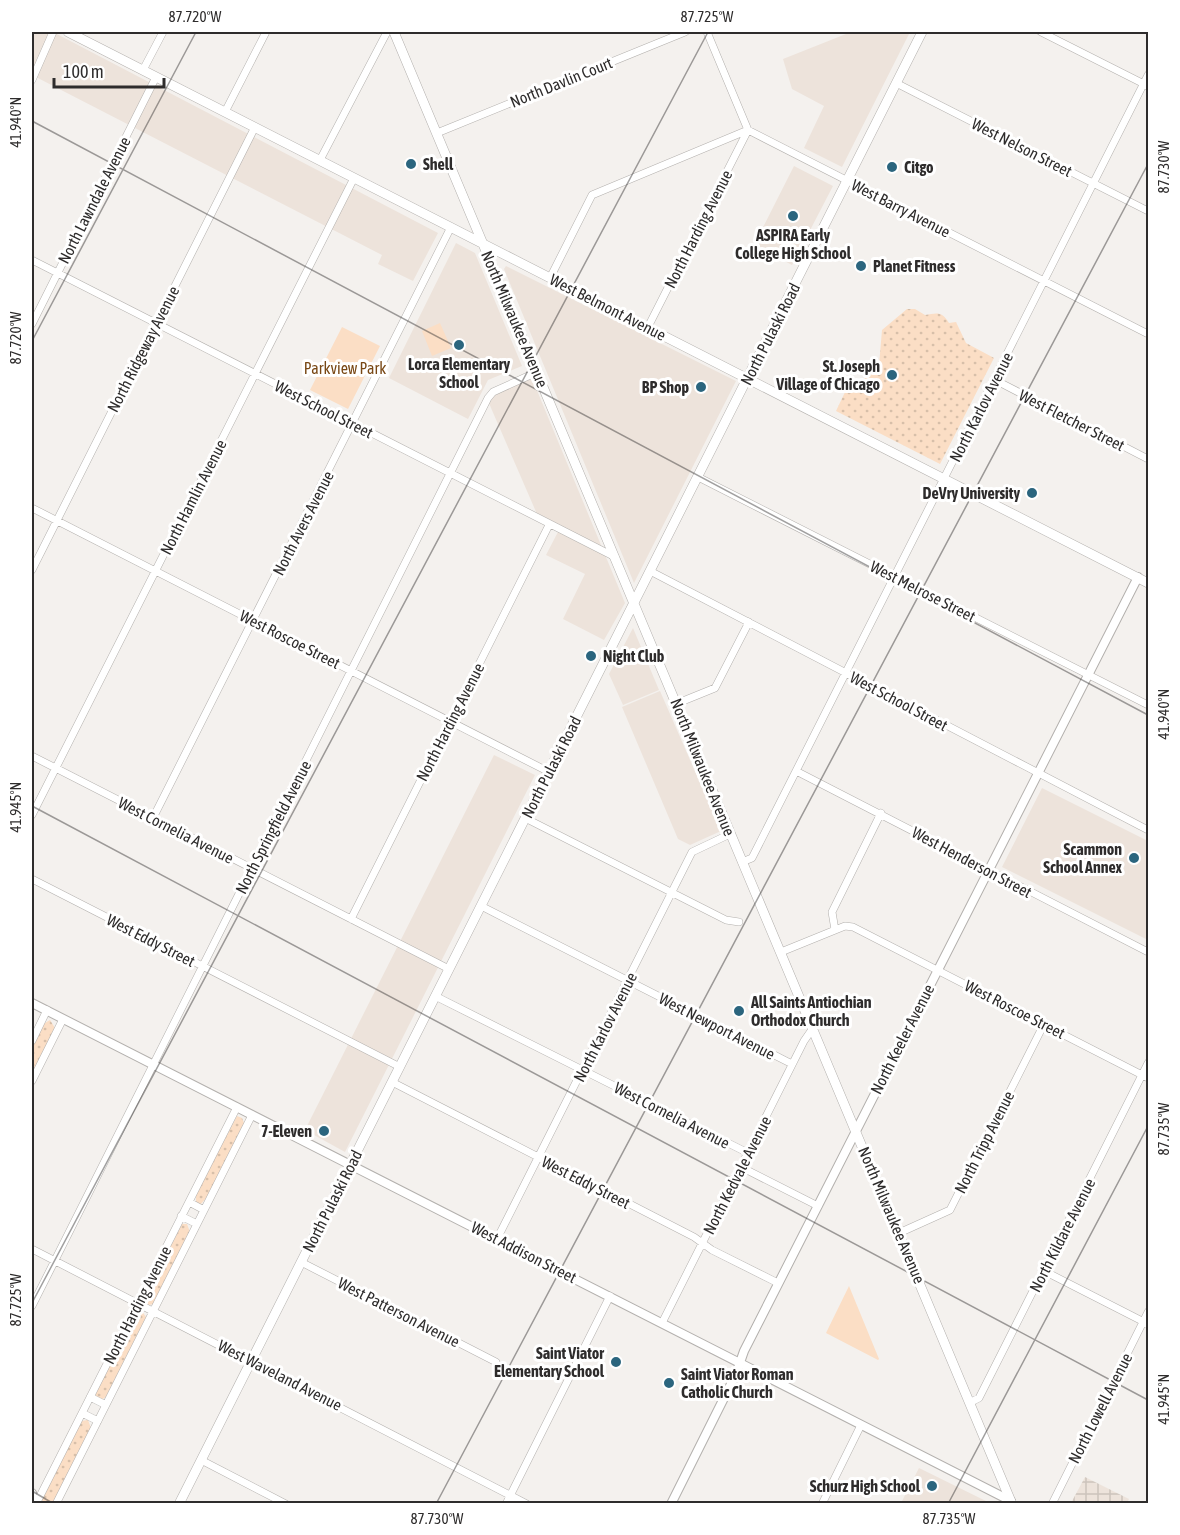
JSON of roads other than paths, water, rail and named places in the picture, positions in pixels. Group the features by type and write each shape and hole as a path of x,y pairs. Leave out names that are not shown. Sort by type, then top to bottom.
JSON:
{"main road":[{"name":"West Belmont Avenue","path":"68,32 1149,583"},
{"name":"North Milwaukee Avenue","path":"394,32 635,600 730,834 1013,1503"},
{"name":"North Pulaski Road","path":"179,1503 922,32"}],"street":[{"path":"32,80 53,32"},
{"path":"143,70 163,32"},
{"path":"225,112 266,32"},
{"path":"320,160 387,32"},
{"name":"North Davlin Court","path":"437,133 685,32"},
{"path":"550,278 592,195 748,130 707,32"},
{"path":"1041,32 1146,85"},
{"name":"North Karlov Avenue","path":"742,862 752,858 1094,183 1146,85 1149,75"},
{"name":"North Lawndale Avenue","path":"32,324 156,77"},
{"name":"West Nelson Street","path":"896,83 1149,211"},
{"name":"North Ridgeway Avenue","path":"32,570 255,127"},
{"name":"West Barry Avenue","path":"748,130 1149,334"},
{"name":"North Harding Avenue","path":"648,327 748,130"},
{"name":"North Hamlin Avenue","path":"32,815 354,178"},
{"name":"North Avers Avenue","path":"153,818 451,227"},
{"name":"West School Street","path":"32,260 617,558"},
{"name":"North Springfield Avenue","path":"32,1306 490,395 537,372"},
{"name":"West Fletcher Street","path":"995,380 1149,459"},
{"name":"West Melrose Street","path":"698,477 1149,705"},
{"name":"West Roscoe Street","path":"32,508 549,772"},
{"name":"North Harding Avenue","path":"351,919 549,525"},
{"name":"West School Street","path":"650,572 1149,830"},
{"name":"North Keeler Avenue","path":"671,1503 778,1283 1138,577"},
{"path":"678,703 715,688 749,622"},
{"name":"West Cornelia Avenue","path":"32,756 449,969"},
{"name":"West Henderson Street","path":"796,771 881,813 988,872 1149,952"},
{"path":"835,930 832,912 881,813"},
{"path":"525,818 726,920 739,922"},
{"name":"North Karlov Avenue","path":"497,1239 693,852 730,834"},
{"name":"West Eddy Street","path":"32,879 400,1067"},
{"name":"West Newport Avenue","path":"481,906 792,1064"},
{"name":"West Roscoe Street","path":"781,952 835,930 853,927 1146,1076"},
{"name":"West Cornelia Avenue","path":"435,996 748,1153"},
{"name":"West Addison Street","path":"32,1003 1013,1503"},
{"path":"32,1041 47,1010"},
{"path":"32,1080 63,1019"},
{"name":"North Tripp Avenue","path":"899,1233 950,1210 1044,1024"},
{"name":"North Kedvale Avenue","path":"662,1323 792,1064 813,1028"},
{"name":"North Kildare Avenue","path":"971,1402 979,1398 1146,1076 1149,1063"},
{"name":"West Eddy Street","path":"392,1082 778,1283"},
{"name":"North Harding Avenue","path":"36,1503 237,1107"},
{"name":"North Harding Avenue","path":"57,1503 252,1115"},
{"name":"West Cornelia Avenue","path":"741,1167 818,1206"},
{"path":"189,1202 204,1210"},
{"path":"182,1216 197,1224"},
{"name":"West Waveland Avenue","path":"32,1249 527,1503"},
{"name":"West Patterson Avenue","path":"301,1262 496,1362"},
{"path":"1044,1271 1146,1323"},
{"path":"506,1503 610,1296"},
{"name":"North Lowell Avenue","path":"1052,1503 1146,1323 1149,1312"},
{"path":"90,1397 106,1405"},
{"path":"82,1413 98,1421"},
{"path":"822,1503 861,1425"},
{"path":"201,1460 286,1503"},
{"path":"32,1493 36,1503"}],"place":[{"name":"Shell","path":"411,164"},
{"name":"Citgo","path":"892,167"},
{"name":"ASPIRA Early College High School","path":"793,216"},
{"name":"Planet Fitness","path":"861,266"},
{"name":"Lorca Elementary School","path":"459,345"},
{"name":"St. Joseph Village of Chicago","path":"892,375"},
{"name":"BP Shop","path":"701,387"},
{"name":"DeVry University","path":"1032,493"},
{"name":"Night Club","path":"591,656"},
{"name":"Scammon School Annex","path":"1134,858"},
{"name":"All Saints Antiochian Orthodox Church","path":"739,1011"},
{"name":"7-Eleven","path":"324,1131"},
{"name":"Saint Viator Elementary School","path":"616,1362"},
{"name":"Saint Viator Roman Catholic Church","path":"669,1383"},
{"name":"Schurz High School","path":"932,1486"}],"park label":[{"name":"Parkview Park","path":"345,368"}]}
